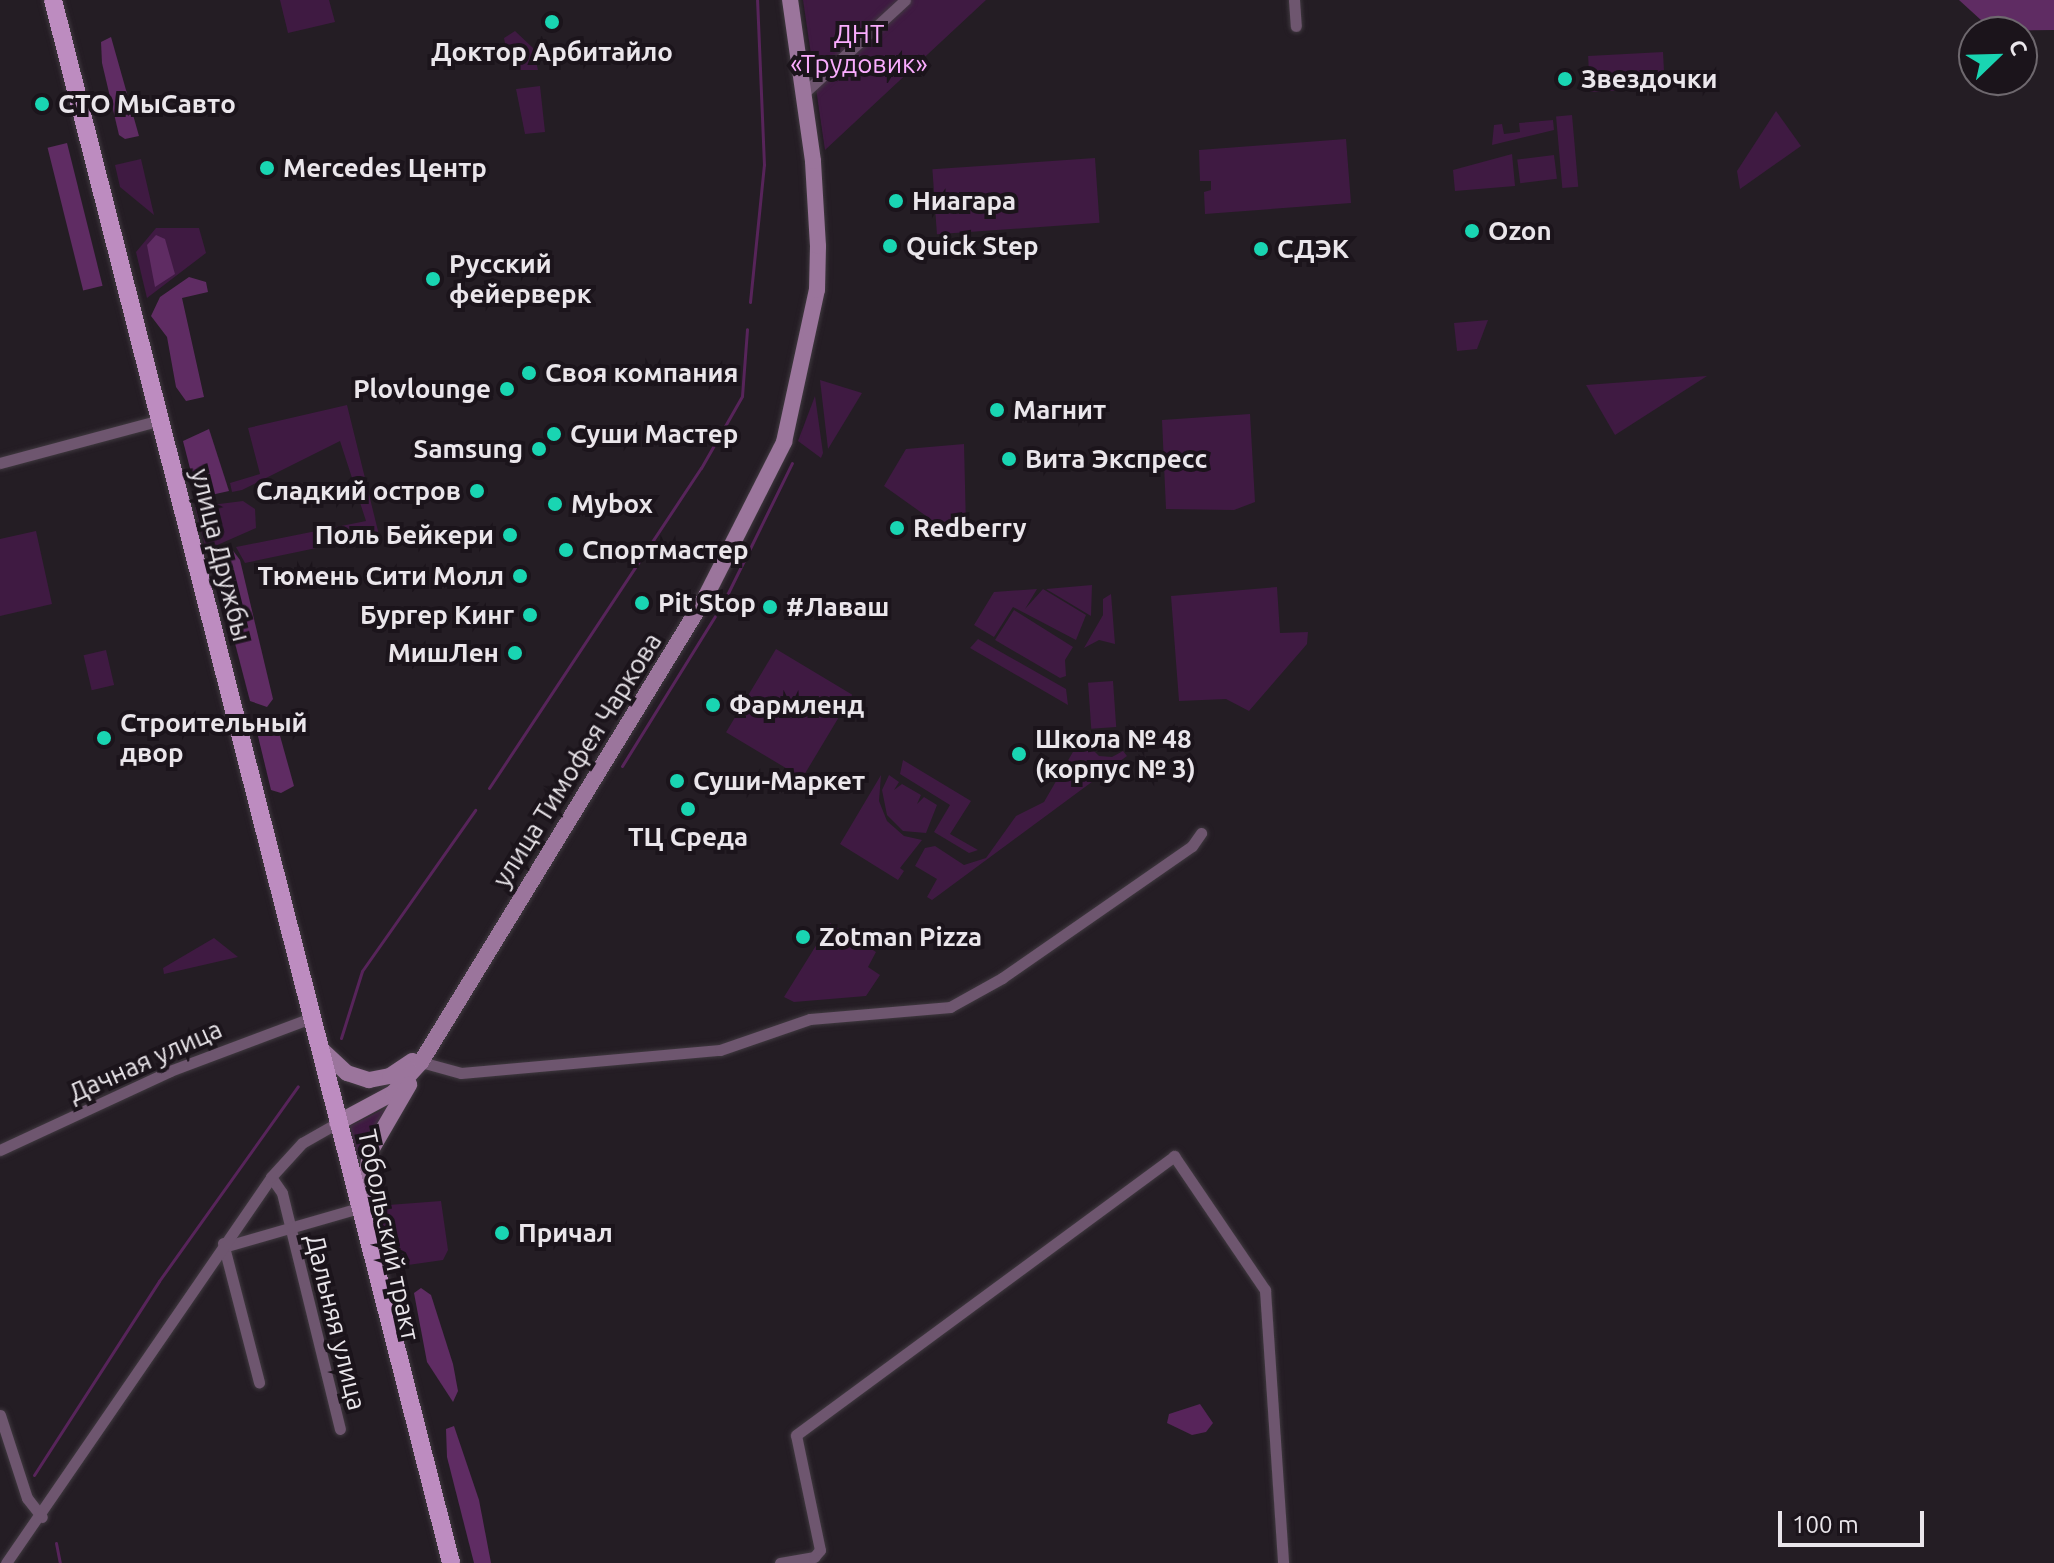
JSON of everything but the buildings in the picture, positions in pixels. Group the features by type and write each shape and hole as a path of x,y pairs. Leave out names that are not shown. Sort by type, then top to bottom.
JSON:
{"main road":[{"name":"улица Дружбы","path":"53,0 337,1123"},
{"name":"улица Тимофея Чаркова","path":"337,1123 393,1093 421,1062 706,596 784,442 817,290 818,206 790,0"},
{"path":"318,1046 347,1073 369,1080 399,1071 435,1037"},
{"path":"357,1209 370,1152 421,1062"},
{"name":"Тобольский тракт","path":"337,1123 408,1411 451,1563"},
{"name":"Тобольский тракт","path":"408,1411 440,1563"}],"street":[{"path":"804,93 905,0"},
{"path":"1294,0 1296,26"},
{"path":"0,463 160,420"},
{"path":"421,1062 461,1073 720,1050 810,1019 950,1007 1002,978 1192,846 1201,833"},
{"name":"Дачная улица","path":"0,1150 170,1071 311,1018"},
{"path":"6,1563 42,1517 271,1177 302,1143 337,1123"},
{"path":"786,1563 814,1557 820,1550 796,1435 1174,1156 1266,1298 1283,1563"},
{"name":"Дальняя улица","path":"271,1177 282,1193 340,1429"},
{"name":"Дальняя улица","path":"225,1244 357,1209"},
{"path":"225,1244 228,1268 259,1382"},
{"path":"0,1415 27,1498 42,1517"}],"green space":[{"path":"280,0 329,0 335,22 288,33"},
{"name":"ДНТ «Трудовик»","path":"803,0 986,0 825,150"},
{"path":"515,31 533,48 538,70 515,70 508,60 504,38"},
{"path":"1663,52 1665,88 1590,92 1588,56"},
{"path":"540,86 545,132 525,134 516,89"},
{"path":"1776,111 1801,146 1740,189 1737,171"},
{"path":"1572,115 1578,187 1562,188 1556,116"},
{"path":"1553,120 1554,130 1492,145 1494,125 1502,124 1504,134 1520,132 1519,123"},
{"path":"1346,139 1351,203 1205,214 1204,192 1211,190 1211,181 1200,181 1199,150"},
{"path":"1512,154 1515,186 1455,191 1453,170"},
{"path":"1554,155 1557,179 1520,183 1517,160"},
{"path":"1095,158 1100,223 937,234 932,169"},
{"path":"141,159 154,215 120,187 115,165"},
{"path":"156,228 199,228 206,253 147,298 136,252"},
{"path":"1488,320 1477,349 1457,351 1454,323"},
{"path":"1707,376 1615,435 1586,385"},
{"path":"820,380 862,393 828,449"},
{"path":"815,396 823,453 821,458 798,441"},
{"path":"347,405 379,535 245,563 236,547 366,521 340,441 242,490 232,492 230,483 260,474 248,428"},
{"path":"1250,414 1255,502 1234,510 1166,509 1162,420"},
{"path":"964,444 966,527 950,533 884,486 906,449"},
{"path":"243,501 255,509 256,528 206,550 195,507"},
{"path":"36,531 52,604 0,616 0,539"},
{"path":"1092,585 1091,616 1046,589"},
{"path":"1277,587 1280,633 1308,632 1307,644 1249,711 1226,699 1179,701 1171,596"},
{"path":"1037,589 1025,609 1043,589 1086,615 1076,640 1013,607 994,637 974,625 994,592"},
{"path":"1111,594 1115,644 1099,640 1084,648 1103,615 1103,599"},
{"path":"1014,610 1073,647 1065,660 1066,676 1060,678 995,640"},
{"path":"978,639 1066,689 1068,705 970,648"},
{"path":"776,649 852,695 802,778 726,732"},
{"path":"106,650 114,685 92,690 84,655"},
{"path":"1113,681 1116,727 1091,729 1088,683"},
{"path":"1081,738 1099,756 1112,757 1123,751 1127,756 932,900 927,897 937,879 915,866 925,848 935,846 964,865 986,858 1016,816 1044,802"},
{"path":"903,760 971,801 950,834 978,850 969,853 934,832 950,805 900,774"},
{"path":"881,775 879,801 887,821 904,836 922,840 900,868 904,871 898,880 840,844"},
{"path":"889,775 899,782 894,790 902,784 921,795 917,804 924,797 937,805 926,833 903,831 887,815 882,790"},
{"path":"830,923 876,952 868,967 880,975 866,996 794,1002 784,997"},
{"path":"214,938 238,957 164,974 163,968"},
{"path":"388,1107 361,1172 350,1126"},
{"path":"441,1201 448,1250 443,1260 401,1266 388,1257 375,1206"}],"shaded area":[{"path":"1959,0 2054,0 2054,30 2038,30 2038,16 1977,16"},
{"path":"111,37 139,136 125,139 119,135 102,63 101,42"},
{"path":"67,143 103,286 83,290 48,148"},
{"path":"156,235 165,239 175,274 155,287 147,245"},
{"path":"189,277 206,282 208,292 182,298 204,397 186,401 176,387 167,337 151,316 160,297"},
{"path":"209,429 229,491 211,495 194,484 183,441"},
{"path":"231,548 240,560 273,699 267,707 250,701 217,574 220,553"},
{"path":"270,719 277,725 294,786 281,793 271,790 257,732"},
{"path":"421,1288 431,1295 453,1364 458,1391 453,1402 427,1362 414,1293"},
{"path":"1200,1404 1213,1423 1206,1432 1192,1435 1167,1423 1169,1414"},
{"path":"454,1426 479,1500 491,1563 474,1563 447,1457 446,1429"}],"waterway":[{"path":"750,302 764,165 757,0"},
{"path":"489,788 701,468 742,396 747,329"},
{"path":"727,595 792,463"},
{"path":"622,766 715,616"},
{"path":"341,1038 362,971 475,810"},
{"path":"34,1475 159,1281 298,1086"},
{"path":"56,1543 60,1563"}],"place":[{"name":"Доктор Арбитайло","path":"552,22"},
{"name":"Звездочки","path":"1565,79"},
{"name":"СТО МыСавто","path":"42,104"},
{"name":"Mercedes Центр","path":"267,168"},
{"name":"Ниагара","path":"896,201"},
{"name":"Ozon","path":"1472,231"},
{"name":"Quick Step","path":"890,246"},
{"name":"СДЭК","path":"1261,249"},
{"name":"Русский фейерверк","path":"433,279"},
{"name":"Своя компания","path":"529,373"},
{"name":"Plovlounge","path":"507,389"},
{"name":"Магнит","path":"997,410"},
{"name":"Суши Мастер","path":"554,434"},
{"name":"Samsung","path":"539,449"},
{"name":"Вита Экспресс","path":"1009,459"},
{"name":"Сладкий остров","path":"477,491"},
{"name":"Mybox","path":"555,504"},
{"name":"Redberry","path":"897,528"},
{"name":"Поль Бейкери","path":"510,535"},
{"name":"Спортмастер","path":"566,550"},
{"name":"Тюмень Сити Молл","path":"520,576"},
{"name":"Pit Stop","path":"642,603"},
{"name":"#Лаваш","path":"770,607"},
{"name":"Бургер Кинг","path":"530,615"},
{"name":"МишЛен","path":"515,653"},
{"name":"Фармленд","path":"713,705"},
{"name":"Строительный двор","path":"104,738"},
{"name":"Школа № 48 (корпус № 3)","path":"1019,754"},
{"name":"Суши-Маркет","path":"677,781"},
{"name":"ТЦ Среда","path":"688,809"},
{"name":"Zotman Pizza","path":"803,937"},
{"name":"Причал","path":"502,1233"}]}
